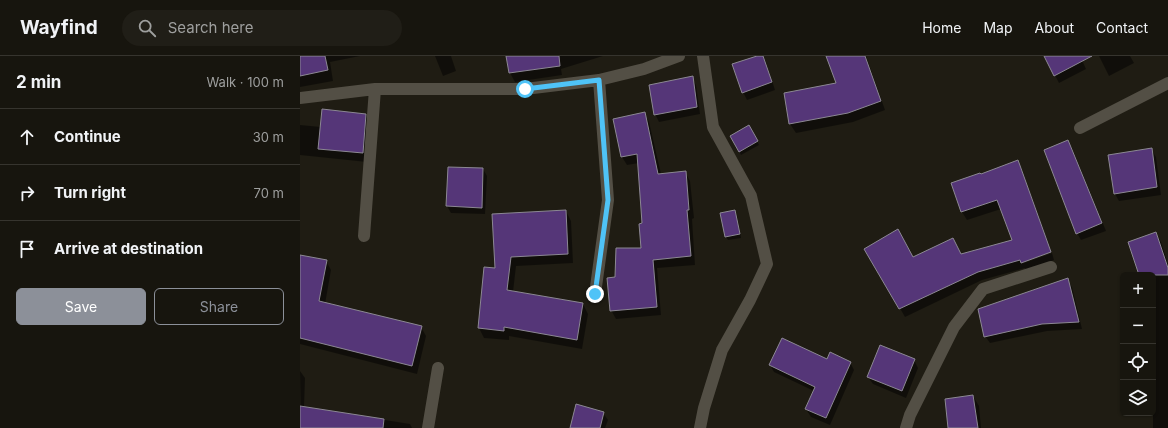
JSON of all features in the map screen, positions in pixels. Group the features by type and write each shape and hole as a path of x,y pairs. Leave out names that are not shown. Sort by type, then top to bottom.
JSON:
{"street":[{"path":"300,98 375,89 525,89 599,80 644,69 680,56"},
{"path":"700,428 704,408 722,350 750,300 766,264 751,196 713,126 703,56"},
{"path":"595,294 608,200 599,80"},
{"path":"1080,128 1168,82"},
{"path":"364,236 375,89"},
{"path":"906,428 910,415 954,327 983,289 1051,267"},
{"path":"428,428 438,368"}],"building":[{"path":"300,56 325,56 328,70 300,76"},
{"path":"506,56 559,56 560,66 509,73"},
{"path":"757,56 763,56 772,82 742,93 732,64"},
{"path":"826,56 865,56 881,101 848,113 789,124 784,93 836,83"},
{"path":"1044,56 1092,56 1054,76"},
{"path":"693,76 697,107 654,115 649,85"},
{"path":"322,109 366,114 363,153 318,149"},
{"path":"645,112 658,174 686,171 689,210 687,210 691,256 653,260 657,307 610,311 607,278 615,277 616,248 641,248 639,224 642,223 637,154 621,157 613,119"},
{"path":"749,125 758,141 739,152 730,136"},
{"path":"1068,140 1102,223 1076,234 1044,150"},
{"path":"1152,148 1157,187 1114,194 1108,155"},
{"path":"1018,160 1051,252 1021,263 1020,260 978,272 899,309 864,249 898,229 913,257 953,238 961,254 1012,240 997,200 961,212 951,183 980,173 981,174"},
{"path":"448,167 483,168 482,208 446,206"},
{"path":"566,210 568,254 511,257 507,290 583,303 577,340 504,327 504,331 478,328 484,267 495,268 492,214"},
{"path":"735,210 740,234 725,237 720,213"},
{"path":"1156,232 1168,268 1168,275 1156,275 1156,272 1138,272 1128,242"},
{"path":"300,255 327,260 319,301 422,326 412,366 300,338"},
{"path":"1068,278 1079,322 1042,324 984,337 978,309"},
{"path":"782,338 827,359 830,352 851,362 826,418 805,409 815,387 769,365"},
{"path":"880,345 915,359 902,391 867,377"},
{"path":"973,395 978,428 948,428 945,399"},
{"path":"576,404 604,412 600,428 570,428"},
{"path":"300,406 384,419 383,428 300,428"}],"route":[{"path":"525,89 599,80 608,200 595,294"}]}
